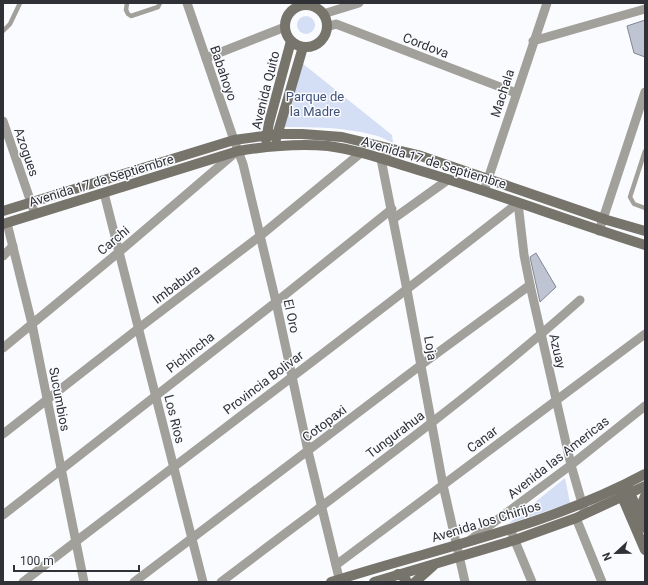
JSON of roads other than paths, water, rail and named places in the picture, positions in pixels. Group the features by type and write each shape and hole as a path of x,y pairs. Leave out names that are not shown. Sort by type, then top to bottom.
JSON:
{"street":[{"name":"Babahoyo","path":"187,3 238,151"},
{"path":"323,14 359,3"},
{"name":"Machala","path":"484,190 547,3"},
{"path":"308,4 323,14 326,27 325,34 322,40 316,44 310,47 303,47 291,41 288,37 285,27 286,18 293,6 308,4"},
{"path":"533,41 645,10"},
{"name":"Cordova","path":"326,27 336,24 516,93"},
{"path":"206,58 285,27"},
{"name":"Avenida Quito","path":"270,145 267,135 291,41"},
{"name":"Avenida Quito","path":"270,145 277,134 303,47"},
{"path":"599,231 642,111 644,97"},
{"name":"Azogues","path":"3,121 35,214"},
{"name":"Avenida 17 de Septiembre","path":"3,211 234,140 277,134 342,137 418,156 645,231"},
{"name":"Avenida 17 de Septiembre","path":"5,223 238,151 270,145 328,146 362,152 449,179 599,231 645,245"},
{"path":"381,159 391,149"},
{"name":"El Oro","path":"238,151 243,164 276,302 308,451 336,565 337,581"},
{"name":"Carchi","path":"3,348 238,151"},
{"name":"Imbabura","path":"3,434 260,236 362,152"},
{"name":"Loja","path":"381,159 392,209 442,486 465,582"},
{"path":"393,219 449,179"},
{"name":"Los Rios","path":"104,193 203,582"},
{"name":"Azuay","path":"518,203 524,255 530,285 581,504 581,516 602,582"},
{"name":"Provincia Bolivar","path":"23,582 407,290 518,203"},
{"name":"Pichincha","path":"3,515 276,302 392,209"},
{"name":"Sucumbios","path":"5,223 14,246 32,324 84,582"},
{"path":"3,256 14,246"},
{"name":"Cotopaxi","path":"134,582 421,365 530,285"},
{"name":"Tungurahua","path":"221,582 431,423 541,335 580,300"},
{"name":"Canar","path":"336,565 645,334"},
{"name":"Avenida las Americas","path":"468,542 571,465 645,406"},
{"name":"Avenida los Chirijos","path":"374,582 515,540 581,516 624,491 645,474"},
{"name":"Avenida los Chirijos","path":"337,581 510,529 581,504 645,486"},
{"path":"624,491 643,523"},
{"path":"624,491 645,550"},
{"path":"643,523 642,506 645,496"},
{"path":"510,529 532,582"},
{"path":"415,582 437,563"},
{"path":"398,574 405,578 407,582"}],"lane":[{"path":"3,31 10,24 20,3"},
{"path":"126,3 126,10 131,16 158,6 160,3"},
{"path":"645,152 630,197 634,204 645,208"}],"park label":[{"name":"Parque de la Madre","path":"315,104"}]}
